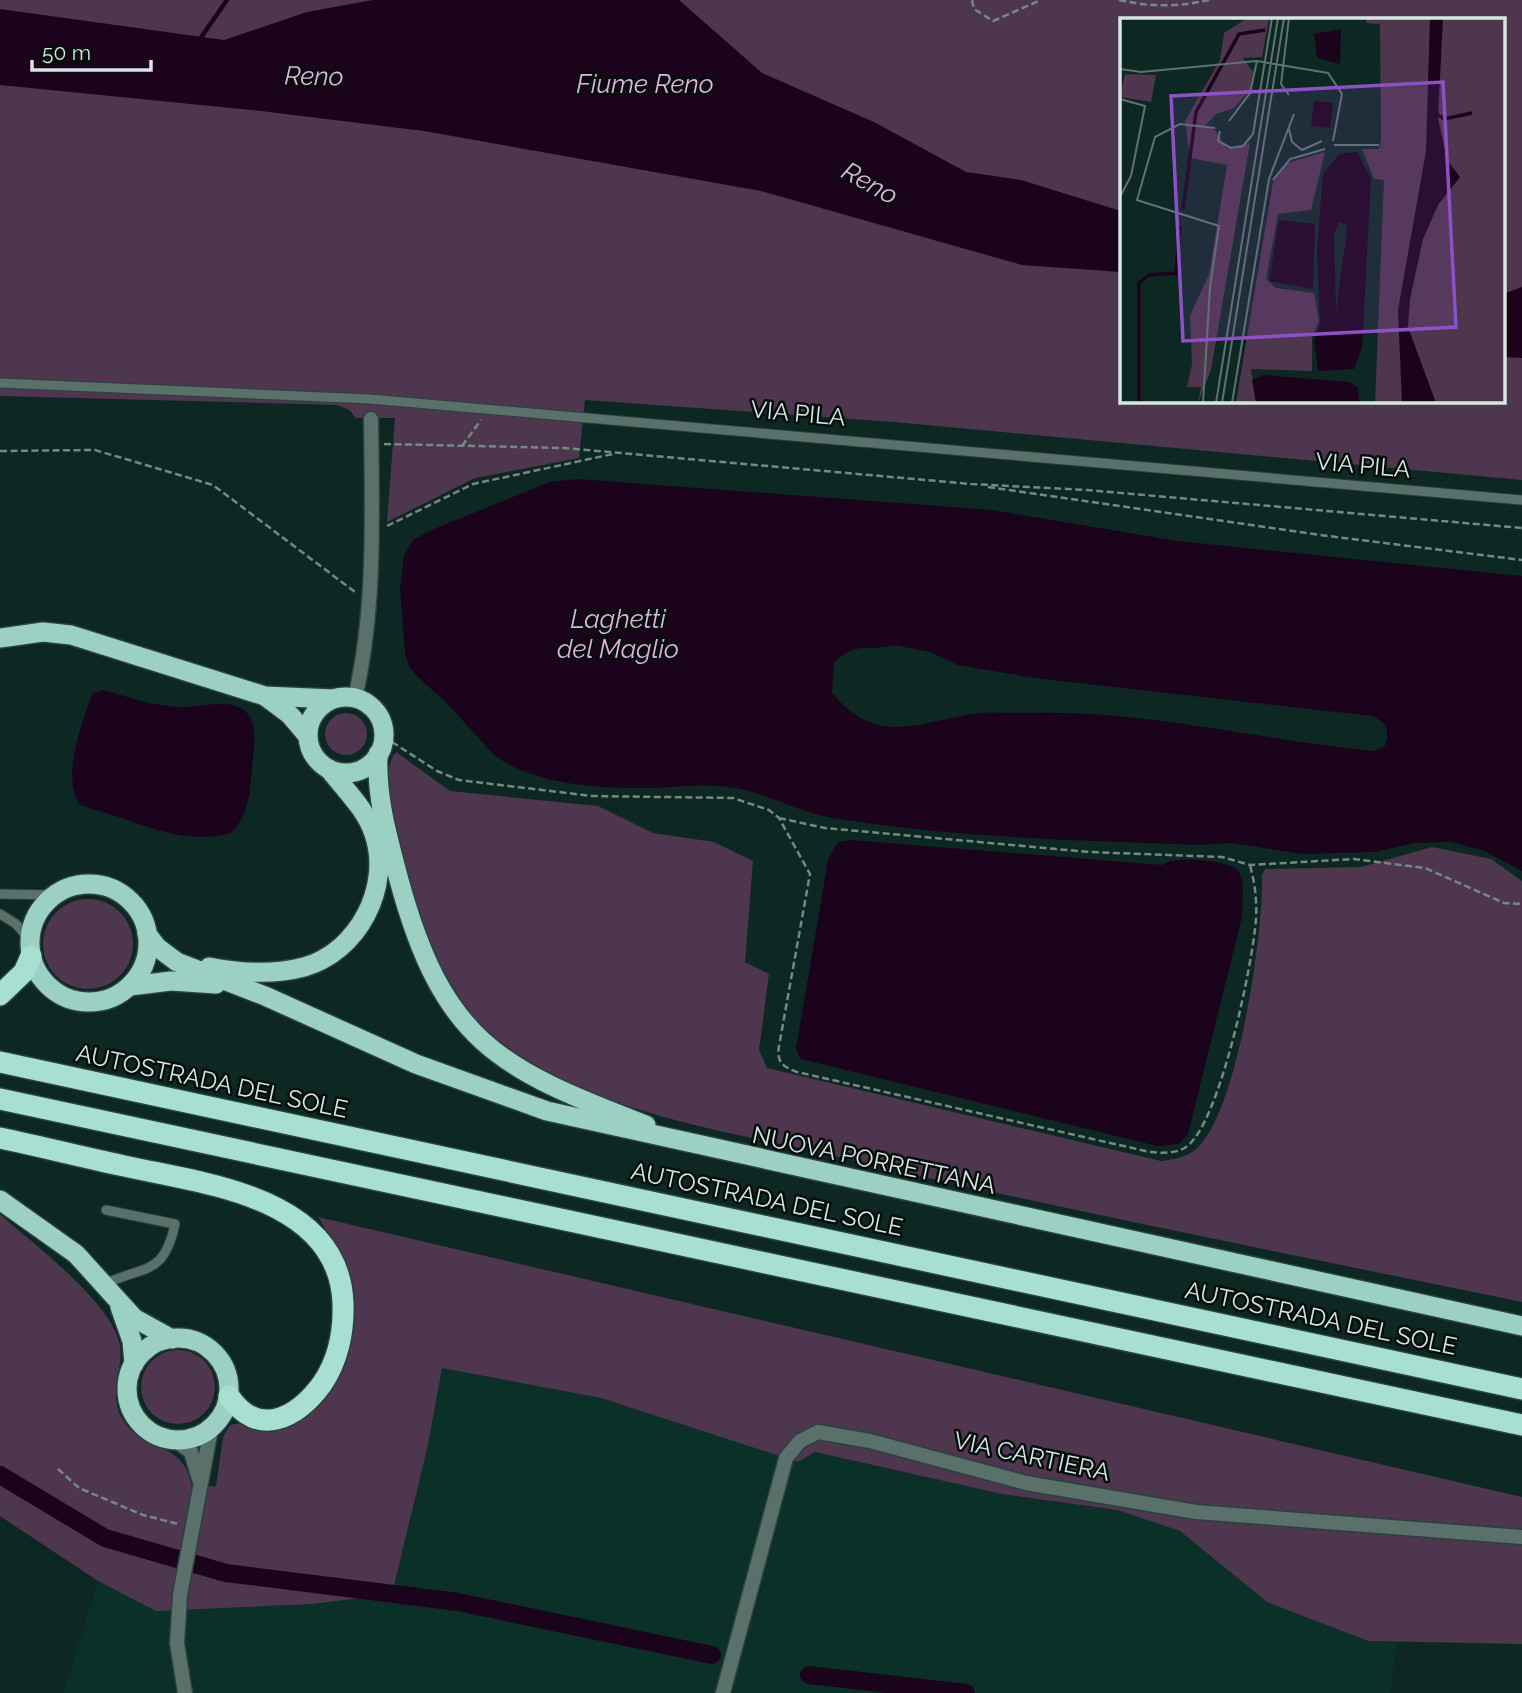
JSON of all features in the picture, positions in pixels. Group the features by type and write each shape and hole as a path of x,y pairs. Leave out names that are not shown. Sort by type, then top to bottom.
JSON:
{"highway":[{"path":"0,638 43,632 71,635 265,696 355,698 373,708 379,716 381,745 377,791 411,925 431,972 461,1020 495,1053 545,1085 709,1149"},
{"path":"147,934 157,947 177,962 238,971 286,971 324,958 355,932 375,894 378,866 375,836 355,800 329,769 313,756 307,736 290,715 265,696"},
{"path":"307,736 314,713 333,699"},
{"path":"329,769 351,773 362,770 381,745"},
{"path":"0,995 24,972 33,923 55,895 70,887 87,884 111,889 133,903 147,934 147,953 142,971 130,986 107,999 81,1002 64,997 49,987 37,973 30,948"},
{"name":"NUOVA PORRETTANA","path":"177,962 483,1090 547,1111 709,1149 1522,1326"},
{"path":"130,986 171,981 234,985"},
{"name":"AUTOSTRADA DEL SOLE","path":"0,1062 1522,1388"},
{"path":"0,1099 1522,1425"},
{"path":"0,1138 242,1192 281,1210 311,1234 329,1259 343,1295 342,1333 328,1375 302,1407 275,1420 254,1419 246,1415 229,1396 223,1366 214,1353 202,1344 172,1339 150,1329 119,1303 76,1254 0,1200"},
{"path":"119,1303 129,1331 134,1364"},
{"path":"172,1339 157,1343 134,1364 128,1379 127,1395 140,1424 153,1434 175,1440 199,1436 211,1429 220,1419 229,1396"}],"street":[{"path":"355,698 366,652 371,419"},
{"path":"185,1693 177,1643 180,1595 195,1528 211,1429"},
{"name":"VIA CARTIERA","path":"723,1693 786,1458 800,1441 818,1432 870,1440 1026,1483 1196,1512 1522,1537"},
{"path":"175,1440 191,1452 201,1483"}],"lane":[{"name":"VIA PILA","path":"0,383 370,399 1522,500"},
{"path":"370,399 371,419"},
{"path":"0,894 55,895"},
{"path":"0,914 16,924 30,948"},
{"path":"104,1284 161,1262 170,1247 175,1224 106,1210"}],"path":[{"path":"972,0 974,9 993,21 1041,0"},
{"path":"1119,0 1140,5 1181,7 1209,0"},
{"path":"462,446 488,411"},
{"path":"371,443 564,448 1522,528"},
{"path":"0,451 96,450 213,485 350,588"},
{"path":"384,527 473,484 617,454"},
{"path":"971,484 1320,535 1522,560"},
{"path":"381,745 459,780 592,796 733,798 769,810 779,818 810,874 779,1046 779,1060 783,1066 797,1072 1150,1153 1174,1152 1185,1148 1196,1138 1212,1108 1252,950 1256,889 1250,866"},
{"path":"779,818 825,828 1089,852 1222,857 1250,866 1354,859 1425,868 1504,903 1522,904"},
{"path":"58,1469 79,1488 143,1515 195,1528"}],"shaded area":[{"path":"0,0 1522,0 1522,480 894,422 585,400 579,458 475,478 387,522 395,418 356,418 349,410 337,405 0,396"},
{"path":"346,713 361,719 367,734 361,749 346,755 331,749 325,734 331,719"},
{"path":"396,752 450,791 598,806 653,833 714,842 753,861 745,962 769,974 759,1050 767,1068 1161,1161 1187,1155 1200,1145 1214,1124 1226,1094 1246,1016 1258,936 1262,875 1265,869 1361,867 1432,847 1491,859 1522,881 1522,1302 1097,1214 708,1128 619,1103 576,1086 536,1065 498,1040 479,1023 462,1004 437,961 419,914 393,824 388,776 390,763"},
{"path":"88,899 105,902 120,912 130,927 133,944 130,961 120,976 105,986 88,989 71,986 56,976 46,961 43,944 46,927 56,912 71,902"},
{"path":"0,1214 68,1273 101,1308 119,1342 116,1400 123,1420 142,1438 172,1453 181,1461 188,1472 192,1487 216,1486 223,1437 230,1425 312,1409 353,1302 343,1258 318,1217 1522,1497 1522,1644 1368,1641 1267,1602 1180,1531 1117,1510 1002,1494 815,1452 798,1462 601,1398 442,1368 428,1445 392,1594 312,1604 156,1611 98,1581 0,1516"},
{"path":"178,1350 199,1356 209,1366 215,1387 209,1408 199,1418 178,1424 157,1418 147,1408 141,1387 147,1366 157,1356"},
{"path":"441,1368 601,1398 798,1462 815,1452 1002,1494 1117,1510 1180,1531 1267,1602 1368,1641 1397,1642 1390,1693 63,1693 98,1581 156,1611 392,1594 428,1445"}],"water":[{"name":"Fiume Reno","path":"373,0 679,0 762,73 874,122 966,172 1021,180 1120,211 1120,272 1022,265 761,191 424,131 261,111 0,85 0,9 224,40 307,12"},
{"path":"1522,287 1522,358 1504,357 1504,294"},
{"name":"Laghetti del Maglio","path":"578,479 993,510 1177,541 1522,576 1522,871 1482,850 1451,842 1414,843 1375,852 1302,854 1231,843 1199,845 970,834 833,818 727,787 605,787 565,782 527,772 494,755 446,702 410,668 405,654 400,588 404,556 413,540 550,482","holes":["894,645 930,652 958,665 1034,678 1372,716 1384,724 1387,731 1385,746 1375,751 1157,720 1070,713 982,713 895,727 863,719 832,693 834,662 851,651"]},
{"path":"103,690 162,705 232,705 250,716 254,730 254,746 250,786 242,819 231,833 184,836 79,804 72,779 75,751 90,699 93,693"},
{"path":"852,840 1162,865 1178,860 1200,860 1238,870 1243,882 1242,917 1188,1134 1179,1144 1157,1146 801,1059 796,1049 828,860 838,842"}],"waterway":[{"path":"200,39 227,0"},
{"path":"0,1475 105,1538 226,1573 458,1602 712,1655"},
{"path":"809,1675 966,1693"}],"water label":[{"name":"Reno","path":"314,76"},
{"name":"Reno","path":"870,183"}]}
